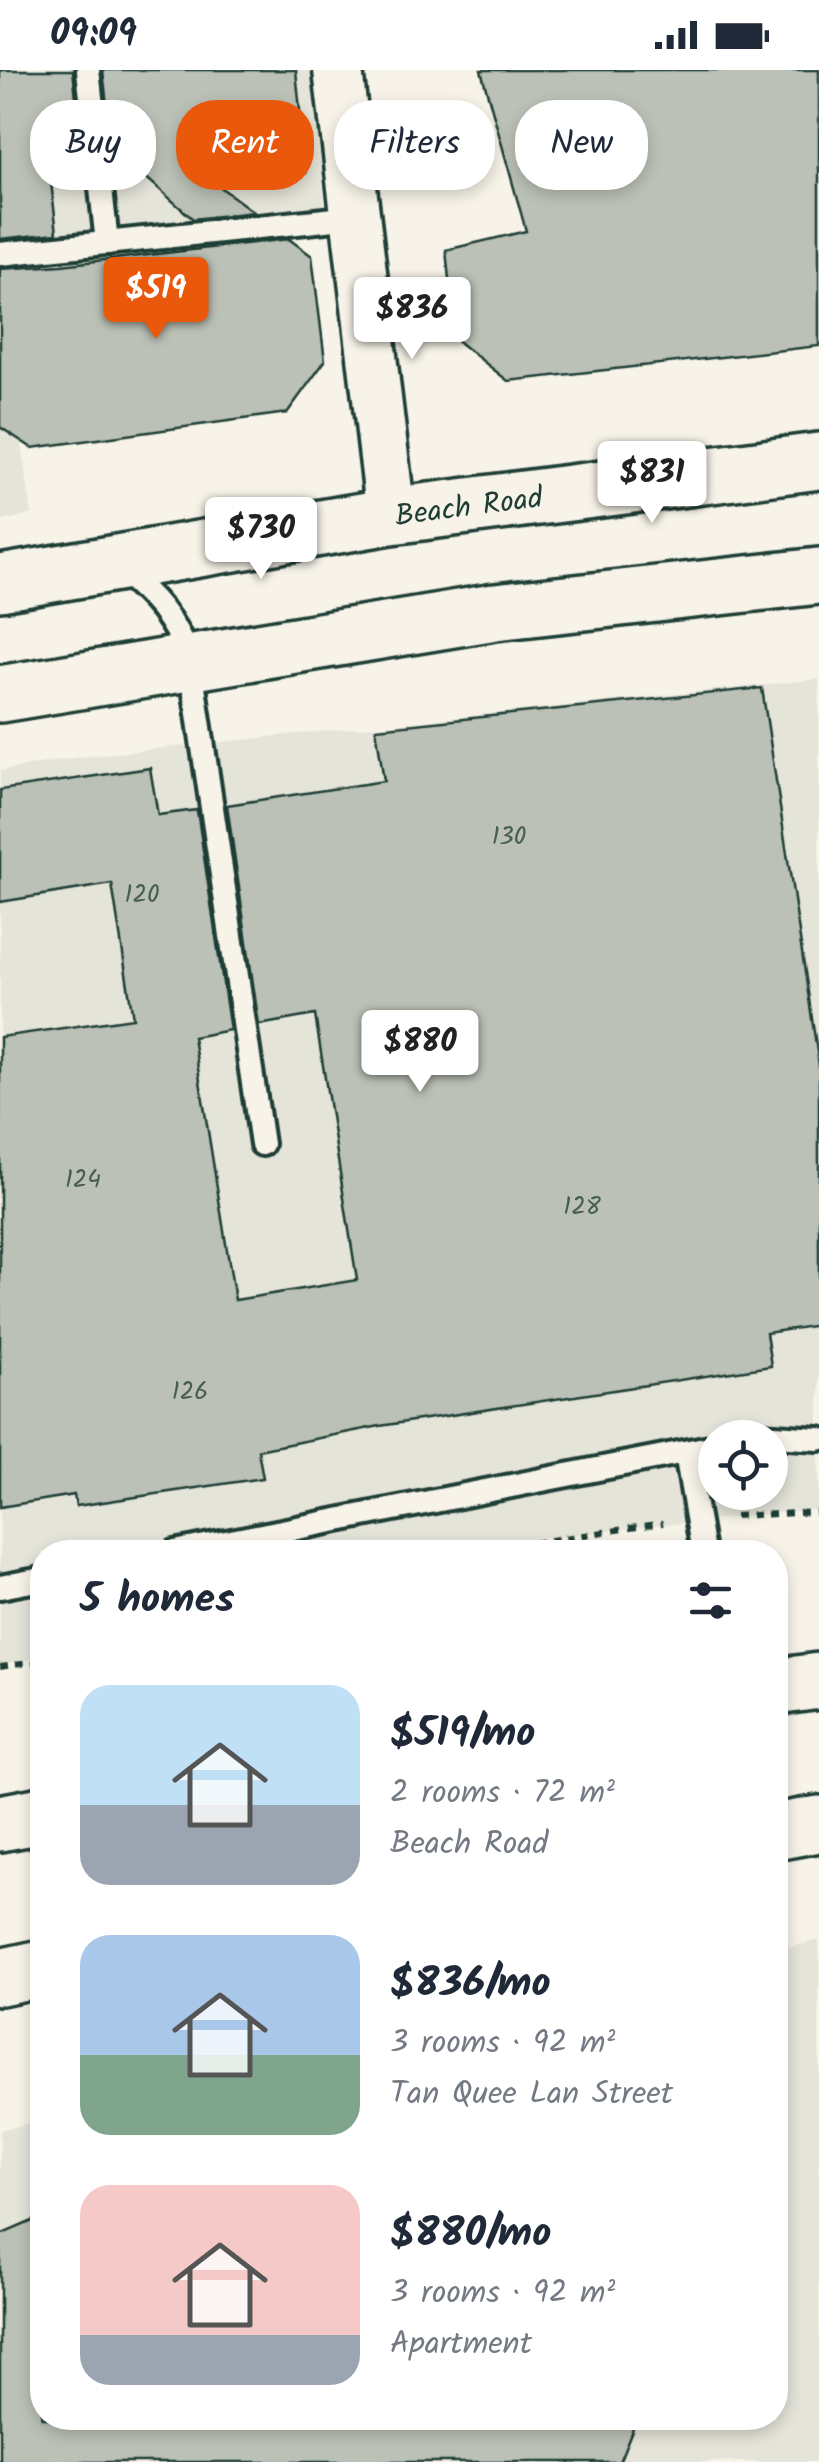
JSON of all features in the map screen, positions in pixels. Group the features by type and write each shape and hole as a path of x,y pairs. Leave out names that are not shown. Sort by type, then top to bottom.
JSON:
{"main road":[{"name":"Beach Road","path":"0,583 391,516 819,461"},
{"path":"0,694 495,612 819,576"},
{"path":"788,1685 819,1681"},
{"path":"0,1823 30,1817"},
{"path":"788,1830 819,1824"},
{"path":"0,1977 30,1971"}],"street":[{"path":"338,70 391,516"}],"lane":[{"path":"88,70 107,243"},
{"path":"0,254 354,217"},
{"path":"116,565 176,625 190,660 262,1144"},
{"path":"788,1437 819,1439"},
{"path":"237,1540 698,1450"},
{"path":"686,1453 702,1540"},
{"path":"0,1587 30,1581"}],"path":[{"path":"552,1540 699,1518 819,1512"},
{"path":"0,1666 30,1663"}],"shaded area":[{"path":"0,70 312,70 325,206 0,240"},
{"path":"0,310 32,514 0,522"},
{"path":"819,679 819,1509 521,1540 30,1540 30,1659 0,1665 0,771 79,757"},
{"path":"819,1940 819,2462 0,2462 0,2130 30,2123 30,2430 788,2430 788,1948"}],"building":[{"path":"0,70 73,70 76,100 30,100 30,190 52,190 57,233 0,239"},
{"path":"103,70 296,70 299,100 176,100 176,190 224,190 254,212 193,219 156,186 156,100 106,100"},
{"path":"481,70 819,70 819,346 508,381 455,339 446,250 526,231 495,120 495,100 489,100"},
{"path":"289,239 312,256 325,361 287,413 32,448 0,427 0,269"},
{"path":"762,688 819,1065 819,1325 766,1333 771,1366 380,1426 258,1450 263,1478 76,1506 74,1495 0,1507 0,1037 133,1018 112,884 0,902 0,790 150,768 158,815 197,810 230,1030 193,1037 235,1300 357,1280 315,1015 259,1025 227,805 384,781 376,728"},
{"path":"30,2222 30,2430 632,2430 619,2462 0,2462 0,2235"}]}
